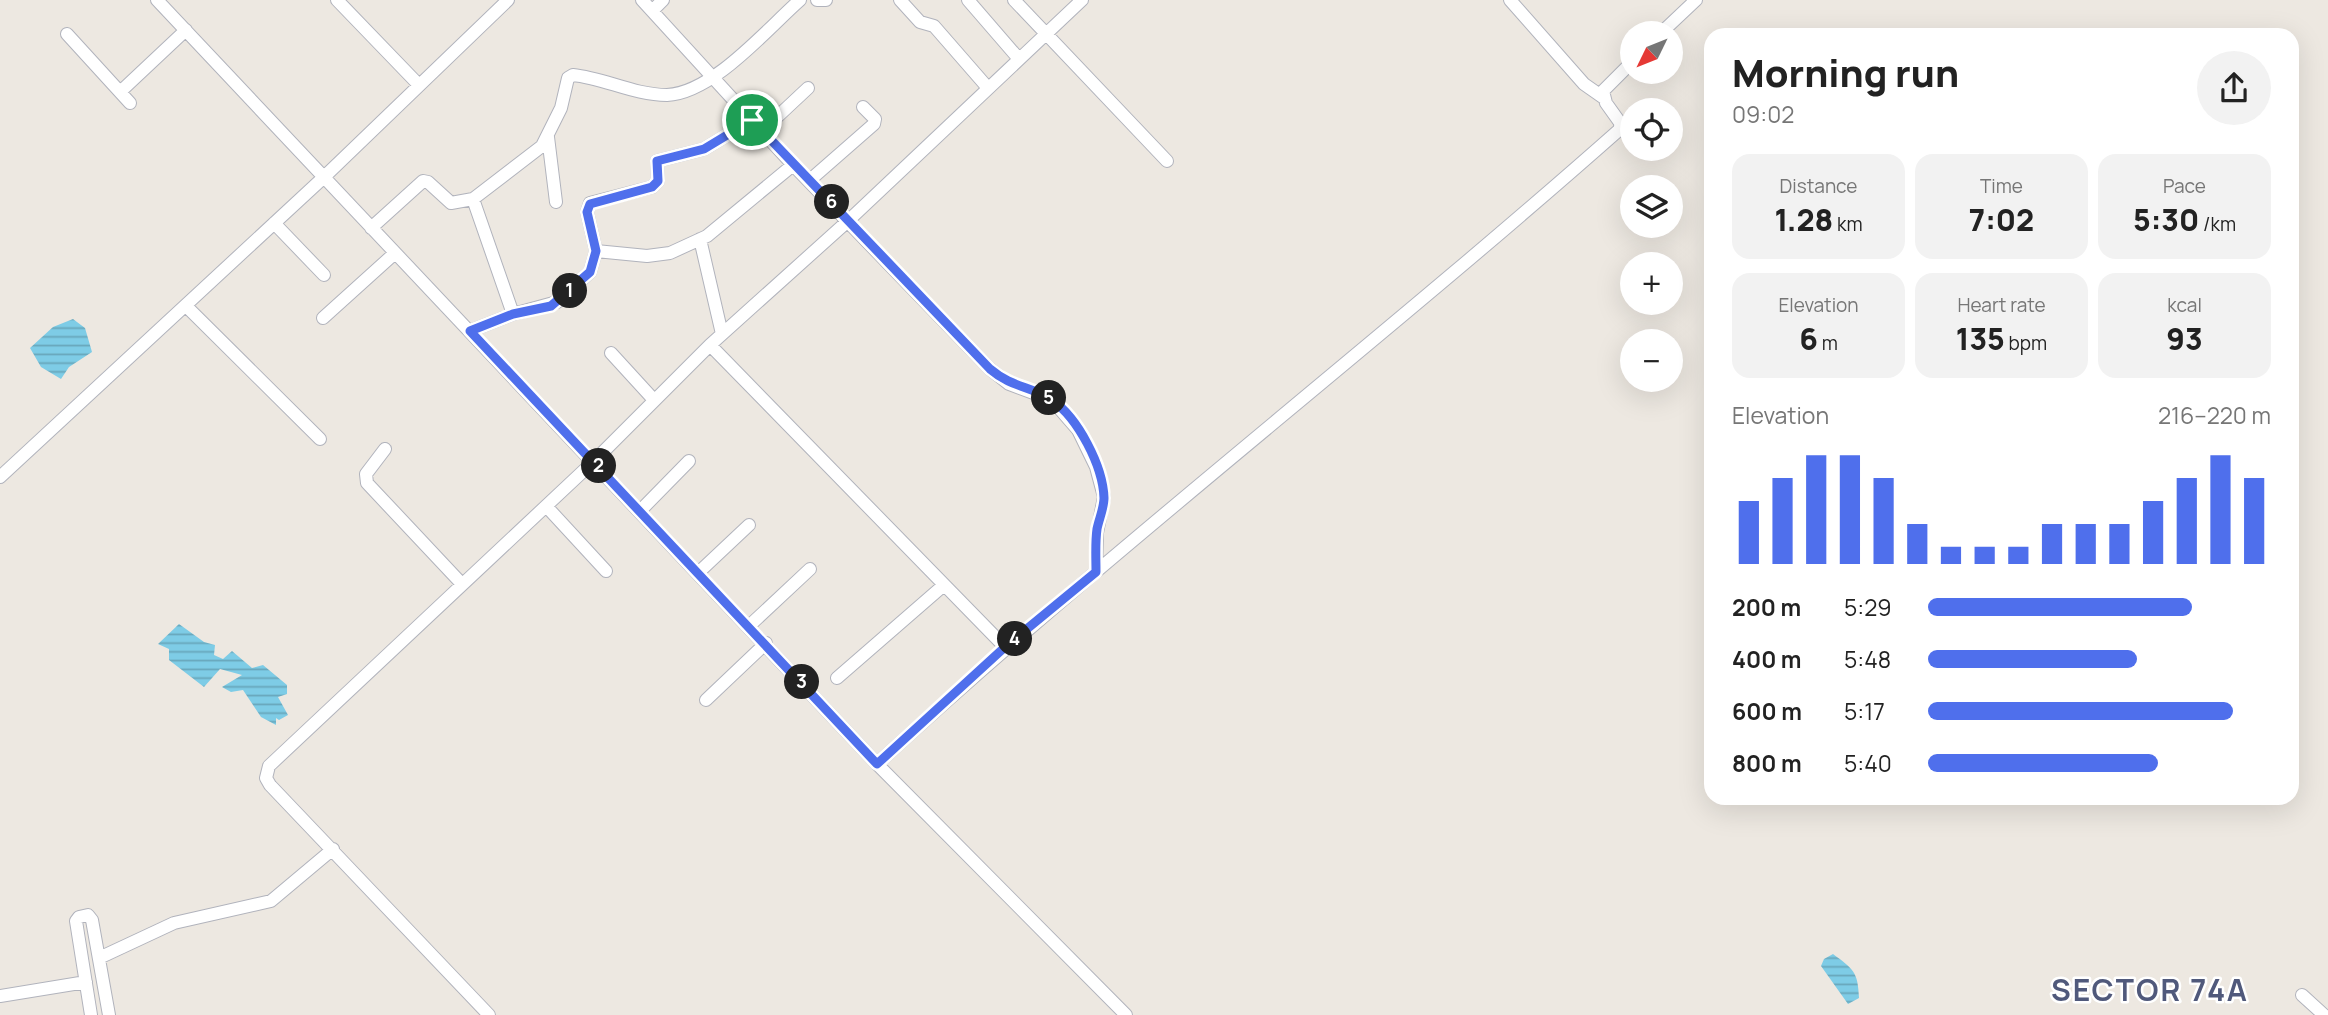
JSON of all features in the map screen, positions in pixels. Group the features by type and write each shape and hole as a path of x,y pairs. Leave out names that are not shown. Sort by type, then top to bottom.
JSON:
{"street":[{"path":"157,0 323,178 641,510 877,764 1126,1015"},
{"path":"337,0 418,84"},
{"path":"0,477 323,178 508,0"},
{"path":"642,0 793,165 990,369 1009,384 1052,400 1078,430 1099,476 1104,498 1096,540 1096,572"},
{"path":"652,11 663,0"},
{"path":"371,228 423,181 428,182 451,203 473,199 542,146 561,108 568,78 572,75 668,95 713,78 800,0"},
{"path":"817,0 826,0"},
{"path":"900,0 920,22 934,26 988,88"},
{"path":"968,0 1019,59"},
{"path":"1014,0 1167,161"},
{"path":"489,1015 271,785 266,772 280,754 594,461 710,345 849,220 1083,0"},
{"path":"877,764 1005,647 1217,467 1391,327 1619,130 1619,119 1604,98 1584,84 1510,0"},
{"path":"1674,21 1696,0"},
{"path":"120,92 186,30"},
{"path":"67,34 130,103"},
{"path":"1604,98 1604,89 1620,74"},
{"path":"762,131 808,88"},
{"path":"810,180 874,124 875,119 863,107"},
{"path":"470,331 513,314 551,306 563,298 593,267 596,251 587,212 590,204 652,187 658,181 657,161 704,149 752,120"},
{"path":"548,137 556,202"},
{"path":"596,251 660,256 701,239 736,214 793,165"},
{"path":"473,199 513,314"},
{"path":"274,223 324,275"},
{"path":"701,239 722,334"},
{"path":"323,318 395,253"},
{"path":"186,306 320,439"},
{"path":"710,345 1005,647"},
{"path":"611,352 654,400"},
{"path":"385,449 366,474 368,483 461,583"},
{"path":"641,510 689,461"},
{"path":"545,506 606,571"},
{"path":"699,572 749,525"},
{"path":"749,626 810,569"},
{"path":"837,678 944,585"},
{"path":"706,700 766,643"},
{"path":"99,958 174,923 271,901 333,849"},
{"path":"91,1015 76,922 79,917 88,915 92,920 109,1015"},
{"path":"0,996 86,982"},
{"path":"2302,995 2326,1014"}],"water":[{"path":"73,319 85,328 92,352 69,367 61,379 41,367 30,348 53,327"},
{"path":"179,624 204,642 215,645 214,655 223,659 232,651 252,668 263,665 287,685 287,694 278,697 288,715 279,720 276,718 276,725 261,717 243,690 231,692 222,687 242,675 220,669 204,687 169,660 169,649 158,644"},
{"path":"1833,954 1850,967 1856,976 1859,998 1848,1004 1821,966 1824,959"}],"district":[{"name":"SECTOR 74A","path":"2150,989"}],"route":[{"path":"752,120 990,369 1009,384 1046,397 1060,407 1078,430 1096,467 1104,498 1097,529 1096,572 1005,647 877,764 648,517 470,331 513,314 551,306 590,272 596,251 587,212 590,204 652,187 658,181 655,165 657,161 704,149 752,120"}]}
